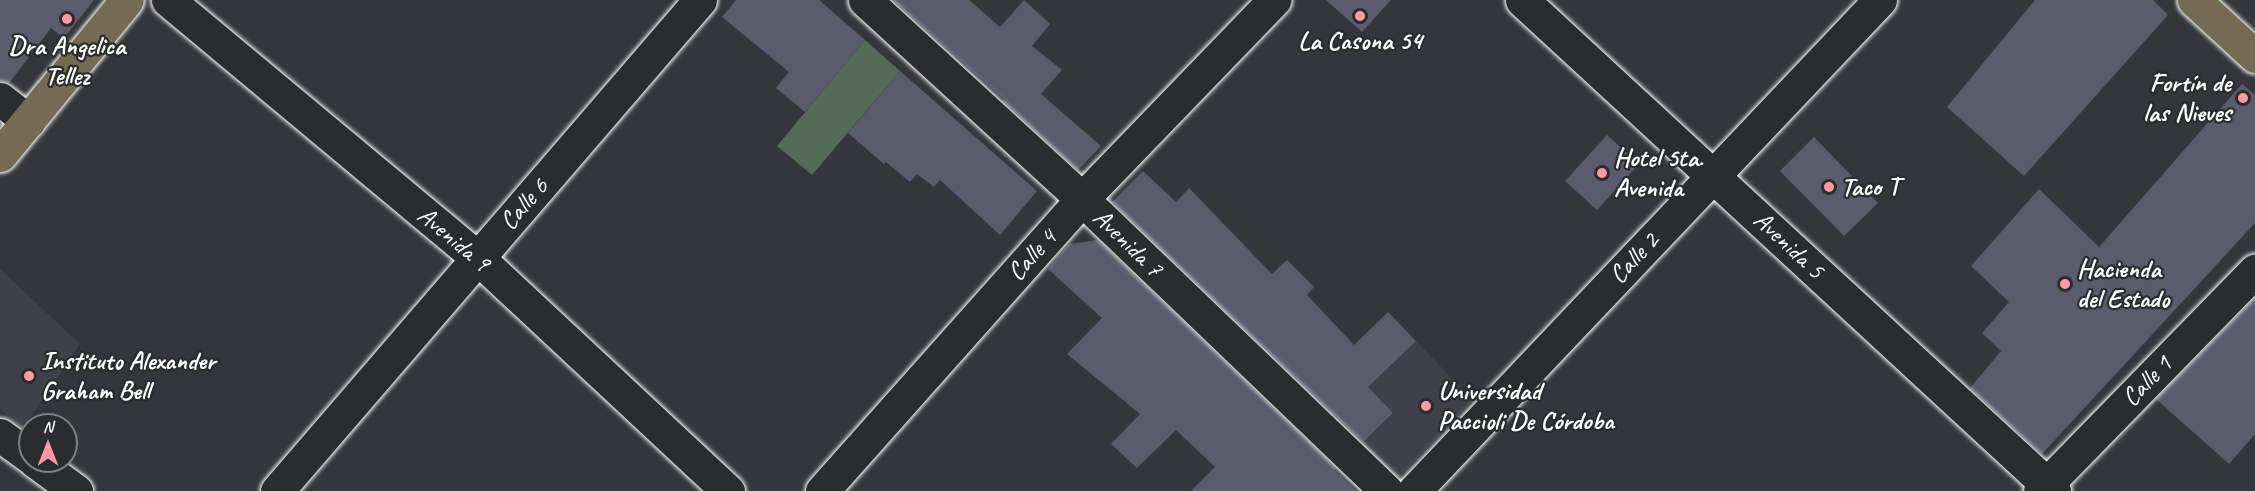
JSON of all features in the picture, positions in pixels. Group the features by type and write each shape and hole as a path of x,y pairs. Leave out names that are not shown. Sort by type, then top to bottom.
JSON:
{"main road":[{"path":"0,155 127,0"},
{"path":"2194,0 2255,56"}],"street":[{"name":"Avenida 9","path":"168,0 478,258 728,491"},
{"name":"Calle 6","path":"277,491 700,0"},
{"name":"Avenida 7","path":"865,0 1082,199 1387,491"},
{"name":"Calle 4","path":"822,491 1082,199 1274,0"},
{"name":"Avenida 5","path":"1522,0 1713,175 2047,489"},
{"name":"Calle 2","path":"1414,491 1880,0"},
{"path":"0,99 28,121"},
{"name":"Calle 1","path":"2047,489 2255,271"},
{"path":"0,435 18,448"},
{"path":"51,473 76,491"}],"shaded area":[{"name":"Instituto Alexander Graham Bell","path":"0,269 80,344 33,413 18,413 18,424 0,409"},
{"name":"Universidad Paccioli De Córdoba","path":"1416,341 1473,400 1396,480 1359,445 1393,413 1368,387"}],"green space":[{"path":"865,40 900,71 812,175 777,146"}],"building":[{"path":"0,0 94,0 64,38 51,28 9,83 0,81"},
{"path":"736,0 819,0 865,40 805,112 776,88 789,72 722,17"},
{"path":"893,0 969,0 1000,27 1024,0 1050,24 1032,46 1062,70 1041,94 1101,146 1078,170 1003,101 1004,99"},
{"name":"La Casona 54","path":"1326,0 1391,0 1362,32"},
{"path":"2035,0 2153,0 2168,15 2024,176 1947,107"},
{"path":"900,71 1037,191 1000,235 940,180 934,187 917,174 910,182 886,162 884,164 848,133"},
{"path":"2242,84 2255,95 2255,223 2042,454 1970,388 2001,351 1982,333 2009,302 1971,266 2039,189 2099,247"},
{"name":"Hotel 5ta. Avenida","path":"1607,135 1639,164 1597,210 1565,181"},
{"name":"Taco T","path":"1814,137 1878,203 1844,236 1780,171"},
{"path":"1143,171 1176,202 1189,188 1272,274 1287,260 1314,287 1307,295 1354,345 1388,312 1416,341 1368,387 1393,413 1363,442 1112,202"},
{"path":"1098,240 1336,468 1334,470 1356,491 1191,491 1215,467 1176,430 1137,468 1111,444 1140,414 1067,354 1102,318 1048,269 1069,244"},
{"path":"2255,298 2255,434 2229,464 2156,399"}],"place":[{"name":"La Casona 54","path":"1360,16"},
{"name":"Dra Angelica Tellez","path":"67,19"},
{"name":"Fortín de las Nieves","path":"2243,98"},
{"name":"Hotel 5ta. Avenida","path":"1602,173"},
{"name":"Taco T","path":"1829,187"},
{"name":"Hacienda del Estado","path":"2065,284"},
{"name":"Instituto Alexander Graham Bell","path":"29,376"},
{"name":"Universidad Paccioli De Córdoba","path":"1426,406"}]}
